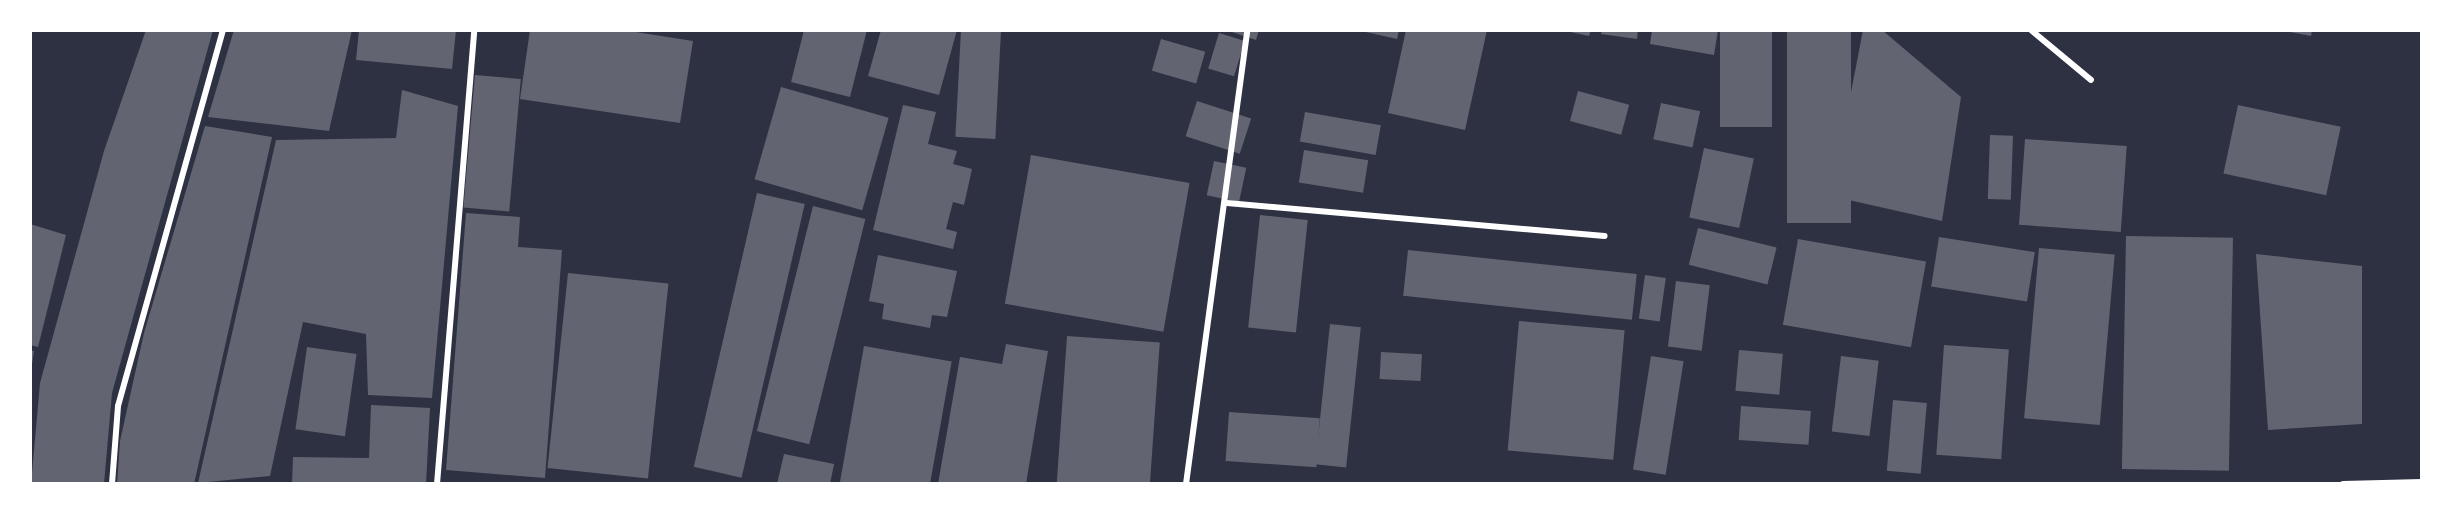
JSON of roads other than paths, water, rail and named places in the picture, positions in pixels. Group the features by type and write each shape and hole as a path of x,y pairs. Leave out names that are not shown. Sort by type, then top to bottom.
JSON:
{"street":[{"path":"112,484 118,406 223,30"},
{"path":"437,484 474,30"},
{"path":"1186,484 1227,203 1247,30"},
{"path":"2031,30 2091,80"},
{"path":"1227,203 1605,236"},
{"path":"2343,484 2422,482"}]}
